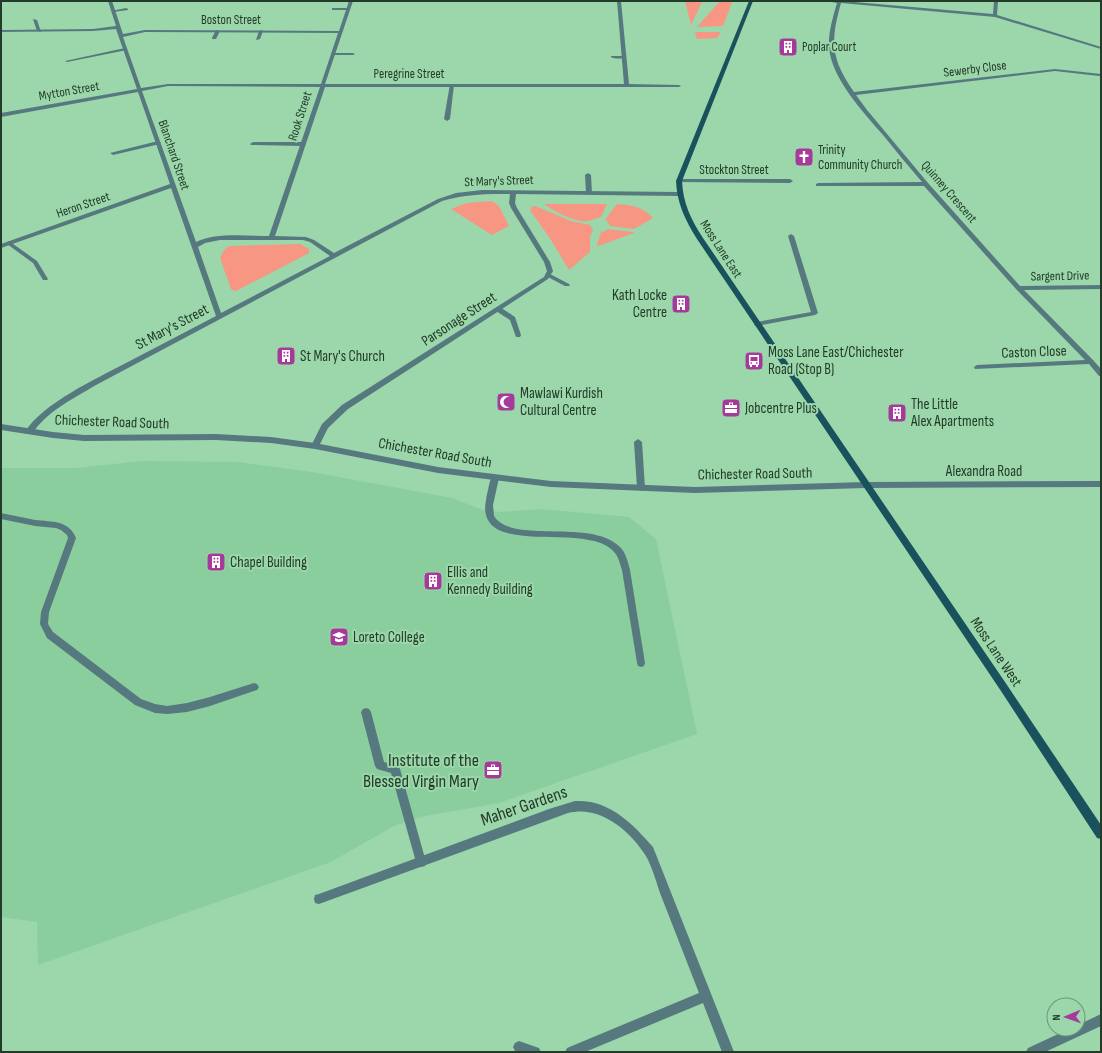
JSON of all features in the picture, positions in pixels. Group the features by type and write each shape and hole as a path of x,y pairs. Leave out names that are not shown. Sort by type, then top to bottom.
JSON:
{"main road":[{"name":"Moss Lane East","path":"751,1 679,181 678,194 682,208 695,230 866,485"},
{"name":"Moss Lane West","path":"866,485 1101,834"}],"street":[{"name":"Blanchard Street","path":"110,1 125,49 219,316"},
{"name":"Rook Street","path":"271,238 351,1"},
{"path":"619,1 627,86"},
{"path":"829,1 995,16 1101,48"},
{"path":"995,16 996,1"},
{"name":"Quinney Crescent","path":"840,2 832,26 830,42 832,57 840,74 853,94 865,111 926,184 1018,288 1101,374"},
{"path":"113,11 126,9"},
{"path":"334,9 348,9"},
{"path":"35,20 39,30"},
{"path":"1,31 93,30 118,27"},
{"name":"Boston Street","path":"122,36 145,31 341,32"},
{"path":"214,38 218,31"},
{"path":"258,38 261,31"},
{"path":"68,61 125,49"},
{"path":"333,54 353,54"},
{"path":"613,57 624,57"},
{"name":"Sewerby Close","path":"853,94 1054,70 1100,75"},
{"name":"Peregrine Street","path":"140,89 168,85 679,86"},
{"path":"447,119 452,85"},
{"name":"Mytton Street","path":"1,115 140,89"},
{"path":"113,152 158,143"},
{"path":"252,144 303,144"},
{"path":"588,175 589,193"},
{"name":"Stockton Street","path":"679,181 790,181"},
{"path":"818,185 926,184"},
{"name":"Heron Street","path":"1,246 173,185"},
{"name":"St Mary's Street","path":"29,432 33,425 42,416 94,383 440,200 456,195 475,192 678,194"},
{"path":"513,192 512,203 514,208 548,262 550,271 548,275 567,285"},
{"path":"757,324 815,312 791,236"},
{"path":"194,246 203,241 216,239 308,239 334,256"},
{"path":"9,243 35,262 45,279"},
{"name":"Parsonage Street","path":"315,446 325,426 344,407 546,278 548,275"},
{"name":"Sargent Drive","path":"1018,288 1101,287"},
{"path":"498,309 513,319 518,335"},
{"name":"Caston Close","path":"977,367 1091,362"},
{"name":"Chichester Road South","path":"1,427 29,432 84,438 238,438 315,446 438,470 551,484 695,490 866,485"},
{"path":"638,442 641,488"},
{"path":"495,478 489,511 492,520 502,527 514,531 575,534 594,537 607,541 617,548 622,556 626,570 641,663"},
{"name":"Alexandra Road","path":"866,485 1101,484"},
{"path":"1,516 35,523 57,525 70,533 72,538 45,612 44,624 50,635 138,702 151,708 167,710 183,709 254,687"},
{"path":"366,712 380,766 395,769 420,862"},
{"name":"Maher Gardens","path":"320,899 549,814 578,806 598,809 628,826 649,851 728,1052"},
{"path":"571,1052 706,996"},
{"path":"1032,1052 1101,1020"},
{"path":"519,1047 535,1052"}],"shaded area":[{"path":"685,1 710,1 702,2 691,25"},
{"path":"720,1 732,2 723,26 697,27"},
{"path":"695,32 721,32 717,38 697,39"},
{"path":"492,201 499,206 509,226 492,235 451,209 467,203"},
{"path":"544,204 607,204 601,217 583,221 565,216"},
{"path":"617,204 637,207 645,211 653,218 634,229 610,226 605,220"},
{"path":"533,206 571,221 590,225 593,230 590,237 590,252 569,270 551,240 530,210"},
{"path":"607,229 634,233 598,246 601,232 606,231"},
{"path":"300,244 309,249 309,253 238,290 235,291 231,289 220,258 224,250 229,246"},
{"name":"Loreto College","path":"142,461 238,462 312,472 452,498 483,510 502,512 541,509 629,517 656,539 697,734 499,803 425,816 394,826 331,862 38,965 37,922 1,917 1,468 77,468"}],"place":[{"name":"Poplar Court","path":"788,47"},
{"name":"Trinity Community Church","path":"804,157"},
{"name":"Kath Locke Centre","path":"681,304"},
{"name":"St Mary's Church","path":"286,356"},
{"name":"Moss Lane East/Chichester Road (Stop B)","path":"754,361"},
{"name":"Mawlawi Kurdish Cultural Centre","path":"506,402"},
{"name":"Jobcentre Plus","path":"731,408"},
{"name":"The Little Alex Apartments","path":"897,413"},
{"name":"Chapel Building","path":"216,562"},
{"name":"Ellis and Kennedy Building","path":"433,581"},
{"name":"Loreto College","path":"339,637"},
{"name":"Institute of the Blessed Virgin Mary","path":"493,770"}]}
